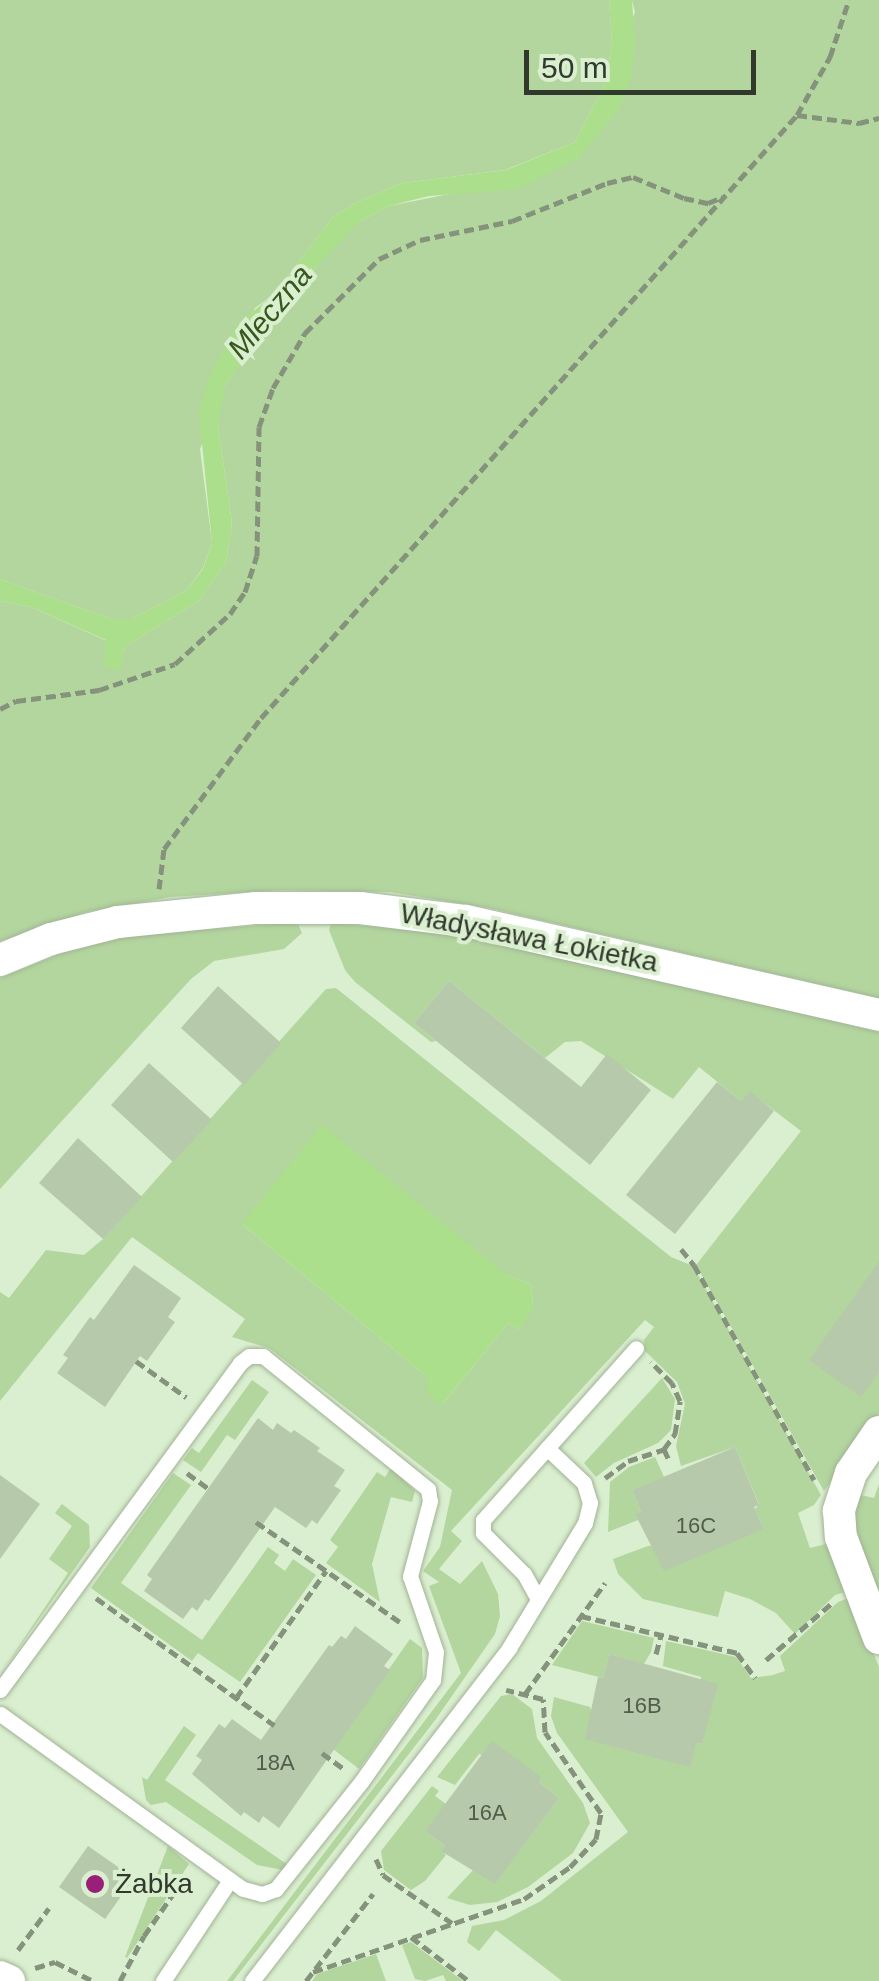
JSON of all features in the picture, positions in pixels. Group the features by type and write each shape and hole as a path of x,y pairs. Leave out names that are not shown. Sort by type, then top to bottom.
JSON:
{"street":[{"name":"Władysława Łokietka","path":"0,960 88,929 158,916 311,906 422,914 879,1015"},
{"path":"879,1432 850,1474 839,1512 841,1537 879,1638"}],"lane":[{"path":"538,1599 524,1574 482,1527 483,1520 636,1348"},
{"path":"0,1690 240,1362 249,1356 264,1356 421,1481 430,1501 410,1576 435,1646 437,1665 427,1694 288,1879 262,1894 230,1880 0,1714"},
{"path":"252,1981 509,1648 585,1523 590,1503 584,1483 548,1448"},
{"path":"163,1981 230,1880"}],"path":[{"path":"158,916 164,849 261,718 796,115 830,57 849,0"},
{"path":"796,115 858,123 879,118"},
{"path":"0,708 16,701 99,690 175,664 230,614 245,592 257,556 259,428 273,388 305,333 379,259 420,240 512,221 607,183 633,177 696,200 708,202 726,196"},
{"path":"681,1249 694,1265 818,1486 839,1512"},
{"path":"606,1488 602,1480 617,1467 664,1448 679,1422 680,1401 672,1383 636,1348"},
{"path":"136,1362 205,1410"},
{"path":"664,1448 669,1460"},
{"path":"256,1522 435,1646"},
{"path":"236,1698 326,1570"},
{"path":"525,1694 605,1583"},
{"path":"77,1585 274,1725"},
{"path":"766,1660 836,1598 860,1590"},
{"path":"581,1616 737,1653 755,1678"},
{"path":"656,1654 661,1635"},
{"path":"313,1972 500,1910 546,1885 586,1852 600,1830 598,1805 545,1732 543,1699 510,1690 497,1694"},
{"path":"377,1848 376,1862 383,1875 452,1923"},
{"path":"120,1981 144,1936 199,1857"},
{"path":"306,1981 373,1894"},
{"path":"13,1971 49,1908"},
{"path":"411,1937 469,1981"},
{"path":"13,1971 54,1962 93,1981"}],"shaded area":[{"path":"0,0 609,0 612,43 605,84 575,142 505,170 402,183 355,203 333,217 274,294 255,308 200,449 212,543 203,568 186,591 131,619 111,619 0,579"},
{"path":"632,0 879,0 879,998 489,908 390,892 280,890 171,897 86,912 0,941 0,601 31,607 107,641 120,671 124,647 199,601 226,563 232,523 218,426 225,385 337,241 359,222 389,206 470,190 579,158 635,12"},
{"path":"297,922 302,933 284,949 214,961 191,979 0,1189 0,978 65,952 129,936"},
{"path":"331,923 434,931 499,943 879,1032 879,1413 824,1491 696,1265 801,1131 750,1092 741,1101 699,1067 673,1099 581,1041 565,1042 545,1058 449,981 414,1023 436,1041 431,1042 355,982 345,970 329,930"},
{"path":"336,988 671,1257 693,1266 821,1495 814,1505 798,1513 810,1548 830,1543 849,1591 835,1595 795,1634 776,1613 750,1599 725,1591 718,1617 643,1599 618,1574 613,1559 648,1546 764,1529 755,1509 759,1504 735,1447 681,1466 676,1446 685,1404 677,1382 645,1351 644,1340 654,1327 645,1320 451,1531 462,1541 439,1569 460,1584 482,1561 498,1594 500,1616 495,1634 436,1719 233,1981 227,1981 461,1673 429,1586 439,1582 423,1571 440,1547 452,1490 269,1348 232,1337 245,1319 132,1237 0,1401 0,1292 9,1298 46,1250 84,1255 103,1239 326,989","holes":["243,1225 508,1276 531,1284 533,1305 519,1329 508,1323 443,1404 426,1376"]},
{"path":"662,1378 675,1399 671,1430 658,1443 614,1463 596,1477 584,1463"},
{"path":"252,1380 269,1392 235,1440 227,1435 201,1472 183,1460 192,1448 199,1453"},
{"path":"655,1457 664,1477 632,1490 641,1512 636,1515 638,1520 608,1532 610,1482 629,1467"},
{"path":"391,1468 415,1491 412,1502 391,1497 372,1564 380,1602 326,1563 338,1547 330,1540 377,1472 385,1477"},
{"path":"173,1473 191,1485 121,1583 202,1640 268,1547 279,1555 274,1563 285,1571 293,1559 316,1575 240,1682 198,1653 192,1661 91,1588"},
{"path":"879,1484 879,1602 852,1530 856,1494 874,1498"},
{"path":"62,1504 89,1525 90,1547 5,1667 68,1573 49,1559 72,1526 55,1513"},
{"path":"851,1597 879,1667 879,1981 562,1981 496,1930 479,1951 467,1942 472,1926 504,1920 541,1901 628,1832 557,1733 551,1716 554,1697 590,1707 592,1713 701,1744 701,1677 663,1666 666,1641 736,1657 751,1678 773,1675 785,1671 780,1656 838,1602"},
{"path":"582,1621 654,1638 651,1652 644,1664 609,1654 603,1678 552,1665"},
{"path":"410,1639 422,1648 423,1678 359,1769 333,1749"},
{"path":"512,1694 532,1709 537,1738 583,1803 590,1823 573,1853 528,1887 497,1902 470,1905 447,1898 475,1868 495,1883 559,1798 539,1782 542,1778 479,1754 455,1785 437,1777 501,1696"},
{"path":"184,1726 196,1735 165,1780 288,1865 283,1870 257,1865 166,1802 151,1805 146,1800 142,1777 147,1780"},
{"path":"432,1786 439,1791 435,1796 446,1804 425,1831 445,1846 442,1851 446,1855 425,1881 411,1890 384,1870 381,1851"},
{"path":"168,1846 189,1864 127,1958 125,1957"},
{"path":"411,1942 463,1981 446,1981 443,1975 425,1981 415,1979 402,1945"},
{"path":"376,1954 386,1981 312,1981 317,1974"}],"water":[{"name":"Mleczna","path":"609,0 632,0 635,47 630,81 619,109 579,158 518,189 429,196 389,206 359,222 306,278 225,385 218,426 232,523 226,563 199,601 124,647 121,671 104,666 106,640 31,607 0,601 0,579 111,619 131,619 186,591 203,569 212,543 199,413 209,377 237,325 274,294 333,217 355,203 402,183 506,170 575,142 605,84 612,43"},
{"path":"322,1125 508,1276 531,1284 533,1305 528,1318 519,1329 508,1323 442,1405 428,1394 426,1376 242,1224"}],"building":[{"path":"449,981 581,1087 607,1054 651,1090 590,1165 414,1023"},
{"path":"218,986 281,1043 244,1085 181,1028"},
{"path":"149,1063 212,1120 173,1162 111,1105"},
{"path":"717,1082 741,1101 750,1091 774,1111 675,1234 626,1195"},
{"path":"78,1138 142,1197 103,1239 39,1183"},
{"path":"879,1262 879,1372 861,1397 809,1360"},
{"path":"134,1265 181,1298 168,1317 175,1322 147,1361 140,1356 105,1407 57,1373 68,1358 63,1355 90,1317 94,1320"},
{"path":"258,1418 273,1430 277,1423 291,1433 294,1430 320,1448 317,1451 345,1470 334,1486 341,1490 317,1524 312,1520 306,1528 275,1507 209,1601 205,1599 197,1611 192,1607 183,1619 144,1591 152,1579 147,1575"},
{"path":"735,1447 759,1505 754,1507 764,1529 664,1571 635,1514 641,1512 632,1490"},
{"path":"0,1475 40,1504 0,1559"},
{"path":"355,1626 393,1654 384,1666 390,1670 279,1828 263,1816 259,1823 244,1812 241,1816 192,1774 202,1760 196,1756 219,1724 225,1728 232,1719 261,1740 329,1645 332,1647 341,1636 346,1639"},
{"path":"609,1654 718,1684 702,1744 696,1743 690,1767 585,1739 598,1677 603,1678"},
{"path":"492,1741 542,1778 539,1782 559,1798 495,1884 441,1851 445,1846 425,1831"},
{"name":"Żabka","path":"88,1846 134,1878 105,1919 59,1887"}],"place":[{"name":"Żabka","path":"95,1884"}]}
